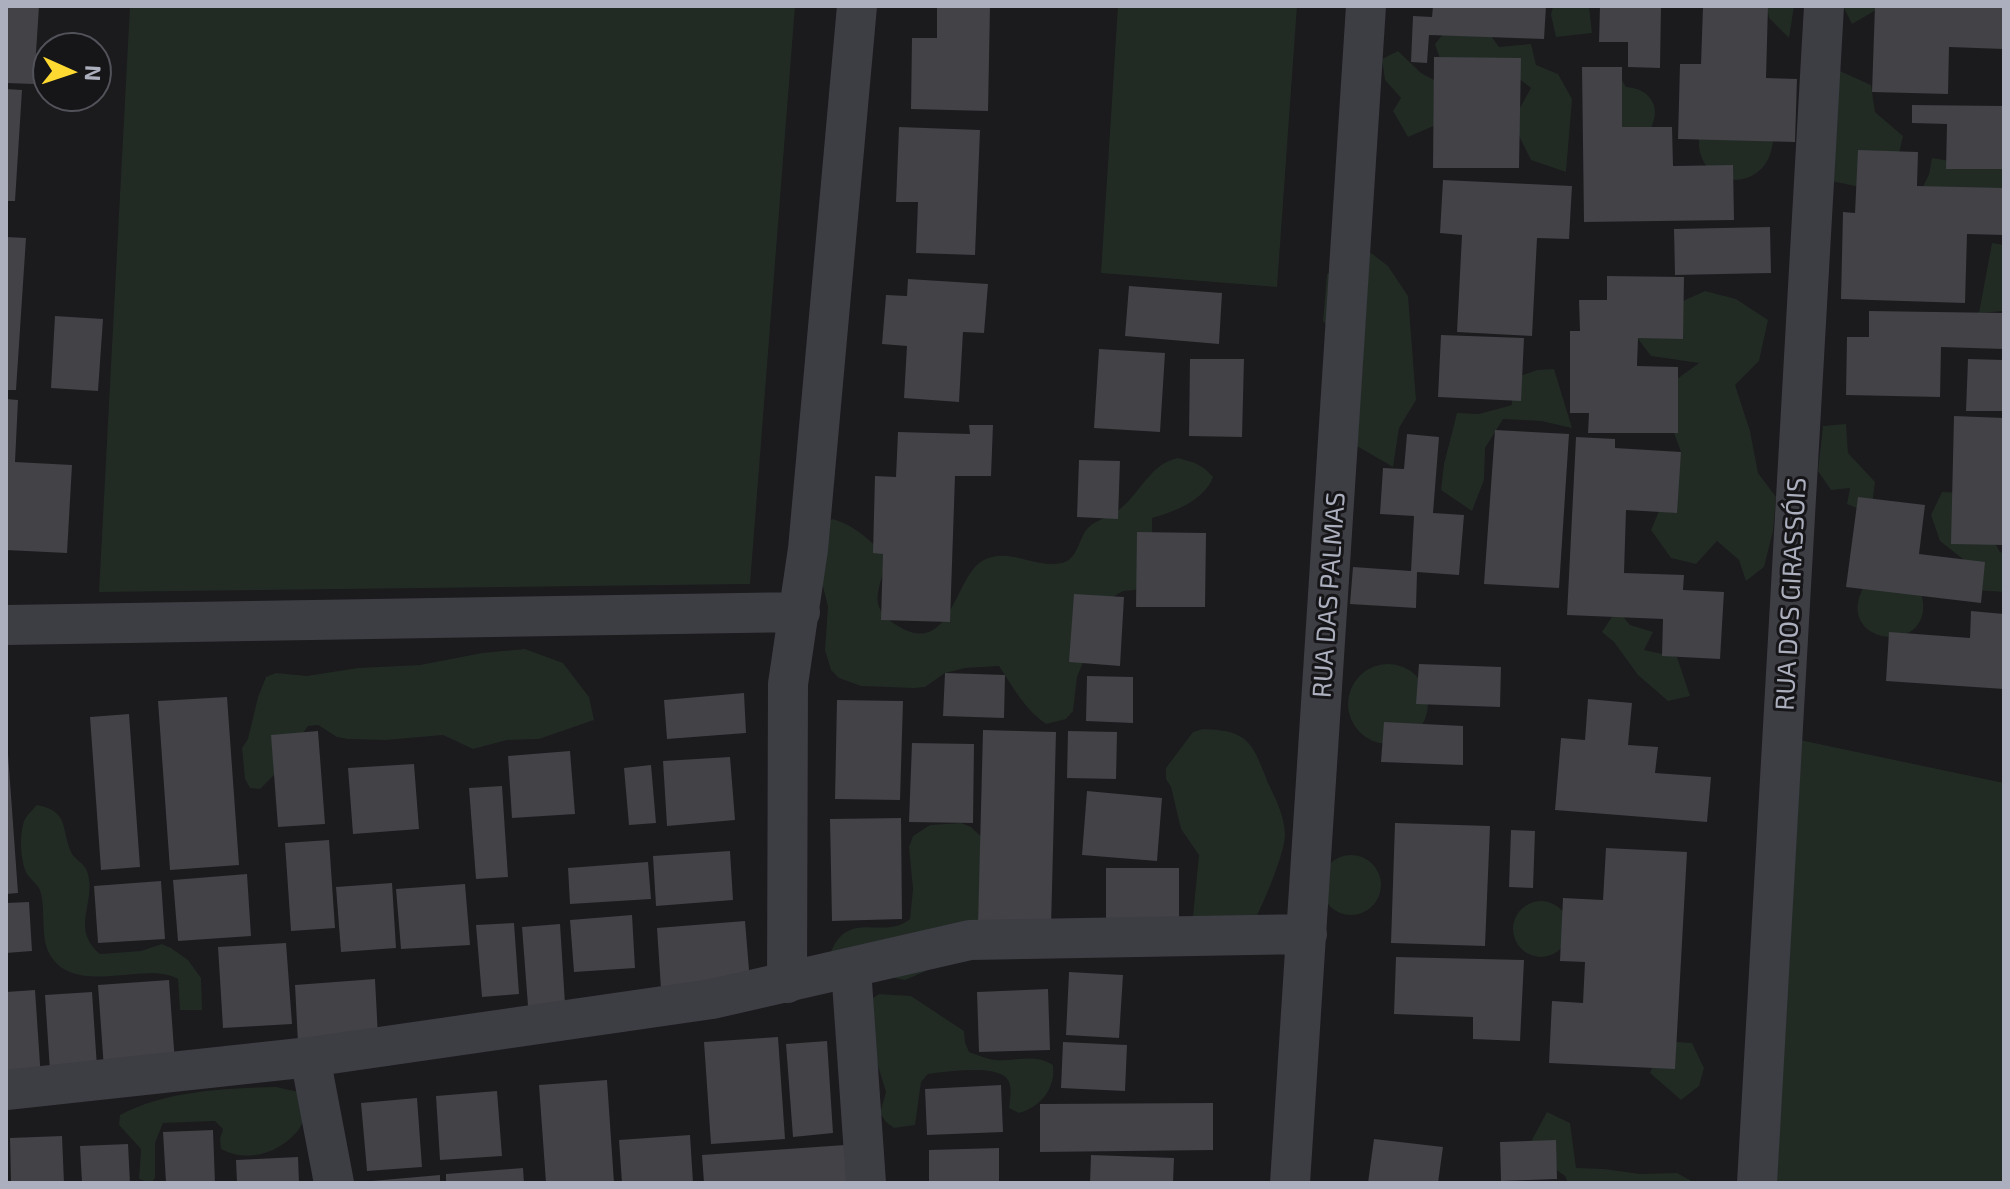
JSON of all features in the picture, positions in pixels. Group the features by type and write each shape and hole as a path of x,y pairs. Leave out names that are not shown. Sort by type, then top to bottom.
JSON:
{"street":[{"path":"787,983 788,684 800,612 857,6"},
{"name":"RUA DAS PALMAS","path":"1290,1183 1366,6"},
{"name":"RUA DOS GIRASSÓIS","path":"1757,1183 1824,6"},
{"path":"6,625 800,612"},
{"path":"6,1090 310,1057 712,999 970,940 1307,934"},
{"path":"851,968 866,1183"},
{"path":"310,1057 334,1183"}],"shaded area":[{"path":"130,6 795,6 750,584 99,592"},
{"path":"1118,6 1297,6 1277,287 1101,273"},
{"path":"1553,6 1589,6 1592,33 1556,37 1551,15"},
{"path":"1767,6 1794,6 1789,38 1769,18"},
{"path":"1843,6 1883,6 1852,24"},
{"path":"1456,18 1484,26 1499,47 1531,44 1536,65 1558,74 1572,99 1566,172 1531,160 1512,122 1531,88 1509,71 1444,71 1435,44"},
{"path":"1398,51 1421,73 1445,86 1443,122 1408,137 1393,111 1401,98 1385,80 1382,59"},
{"path":"1840,71 1871,85 1875,112 1903,136 1898,158 1865,188 1831,181"},
{"path":"1622,80 1626,87 1647,95 1655,112 1651,128 1628,139 1607,102"},
{"path":"1701,128 1773,140 1768,159 1758,172 1744,179 1730,179 1716,174 1705,164 1699,148"},
{"path":"1932,158 1969,164 2004,158 2004,192 1919,195 1929,174"},
{"path":"1992,243 2004,245 2004,311 1979,313"},
{"path":"1371,253 1388,266 1408,296 1416,400 1399,428 1393,467 1343,438 1357,356 1323,321 1327,274"},
{"path":"1705,291 1736,299 1768,320 1759,361 1735,385 1750,431 1758,473 1776,497 1773,531 1764,567 1746,581 1739,560 1717,541 1696,564 1671,558 1651,530 1681,452 1662,401 1673,382 1699,363 1651,356 1632,331 1672,306"},
{"path":"1554,369 1572,428 1541,421 1503,419 1485,448 1484,480 1472,511 1441,490 1457,413 1479,414 1512,405 1512,379 1537,370"},
{"path":"1846,424 1848,453 1875,482 1871,514 1847,504 1850,488 1831,490 1818,471 1823,426"},
{"path":"1178,458 1198,464 1213,477 1196,498 1152,518 1152,553 1143,584 1135,590 1123,591 1091,610 1086,655 1077,677 1073,711 1066,719 1046,724 1020,698 999,666 945,673 925,687 914,688 861,686 839,678 831,670 825,650 828,607 818,566 824,525 832,519 862,534 886,558 878,596 881,611 898,626 916,633 930,632 949,612 973,570 982,561 1002,556 1044,563 1065,562 1073,555 1089,527 1120,509 1153,472"},
{"path":"1942,492 1967,493 2000,552 2004,553 2004,592 1975,590 1973,567 1940,541 1931,515"},
{"path":"1865,584 1919,587 1923,610 1917,626 1904,635 1888,637 1873,633 1861,622 1858,606"},
{"path":"1617,609 1630,625 1653,632 1644,650 1677,657 1690,696 1668,701 1638,675 1614,642 1602,632"},
{"path":"525,649 563,663 589,697 594,720 539,739 507,740 473,749 443,735 385,740 348,739 337,737 318,725 308,726 275,774 260,789 250,788 245,779 242,748 248,739 266,677 276,673 307,676 358,668 420,665 482,653"},
{"path":"1388,664 1403,667 1416,676 1425,689 1428,704 1425,719 1416,732 1403,741 1388,744 1373,741 1360,732 1351,719 1348,704 1351,689 1360,676 1373,667"},
{"path":"1203,729 1232,733 1249,743 1284,823 1281,855 1250,928 1193,916 1199,855 1181,829 1171,787 1166,779 1166,768 1193,732"},
{"path":"1795,739 2004,783 2004,1183 1776,1183"},
{"path":"37,805 59,816 71,852 87,871 89,893 85,924 91,944 100,954 141,951 162,944 171,948 188,960 201,978 202,1010 180,1010 178,979 148,973 76,974 62,968 50,955 45,939 41,895 27,874 22,854 23,824"},
{"path":"961,823 971,827 987,842 992,907 945,963 905,980 849,969 831,952 847,931 900,925 910,919 913,889 909,847 913,836 930,825"},
{"path":"1351,855 1363,857 1372,864 1379,873 1379,897 1372,906 1363,913 1351,915 1339,913 1330,906 1323,897 1321,885 1323,873 1330,864 1339,857"},
{"path":"1541,901 1561,909 1569,929 1561,949 1541,957 1521,949 1513,929 1521,909"},
{"path":"879,994 911,996 964,1031 969,1052 992,1059 1046,1061 1053,1065 1049,1089 1034,1106 1019,1113 1009,1108 1009,1082 996,1072 973,1070 928,1074 921,1082 915,1125 894,1128 880,1113 886,1092 870,1040 870,1000"},
{"path":"1662,1041 1692,1043 1704,1068 1699,1086 1681,1100 1650,1073"},
{"path":"276,1087 299,1092 307,1110 298,1131 280,1146 261,1154 241,1155 221,1149 223,1129 215,1121 163,1123 155,1143 155,1178 151,1183 139,1179 141,1149 119,1125 120,1115 176,1096"},
{"path":"1547,1112 1570,1123 1576,1168 1640,1174 1677,1173 1695,1183 1568,1183 1565,1176 1527,1149"}],"building":[{"path":"6,6 39,6 37,32 32,32 32,84 6,83"},
{"path":"937,6 990,6 988,111 911,109 912,38 937,38"},
{"path":"1433,6 1546,6 1544,39 1429,35 1427,63 1411,62 1413,16 1432,17"},
{"path":"1600,6 1661,6 1660,68 1628,67 1628,42 1599,42"},
{"path":"1703,6 1768,6 1766,78 1797,79 1795,142 1678,139 1680,64 1701,64"},
{"path":"1875,6 2004,6 2004,49 1949,47 1948,94 1872,92"},
{"path":"1434,57 1521,58 1519,168 1433,168"},
{"path":"1582,67 1622,67 1622,127 1672,127 1673,166 1733,165 1734,220 1584,222"},
{"path":"6,89 22,90 15,201 6,201"},
{"path":"1912,105 2004,106 2004,169 1946,169 1947,124 1912,123"},
{"path":"899,127 980,130 975,255 916,253 918,202 896,202"},
{"path":"1858,150 1918,152 1917,186 2004,188 2004,235 1967,234 1965,303 1841,299 1843,212 1855,213"},
{"path":"1443,180 1572,186 1569,239 1537,238 1532,336 1457,332 1462,235 1440,233"},
{"path":"1770,227 1771,273 1675,275 1674,229"},
{"path":"6,237 26,238 16,390 6,390"},
{"path":"1607,276 1684,277 1683,339 1638,338 1637,366 1678,367 1678,433 1588,433 1589,413 1570,413 1570,331 1580,331 1579,300 1607,300"},
{"path":"908,279 988,284 984,333 963,332 959,402 904,398 907,346 882,344 886,295 907,296"},
{"path":"1129,286 1222,293 1219,344 1125,336"},
{"path":"1869,311 2004,313 2004,349 1941,347 1940,397 1846,395 1847,337 1869,337"},
{"path":"55,316 103,319 98,391 51,388"},
{"path":"1441,335 1524,338 1521,401 1438,397"},
{"path":"1099,349 1165,353 1160,432 1094,428"},
{"path":"1190,359 1244,359 1242,437 1189,436"},
{"path":"1968,359 2004,360 2004,411 1966,411"},
{"path":"6,399 18,400 15,462 72,465 67,553 6,550"},
{"path":"1954,416 2004,418 2004,545 1951,544"},
{"path":"969,425 993,425 991,476 955,476 950,622 881,620 883,554 873,553 875,476 896,477 898,432 970,434"},
{"path":"1495,430 1569,434 1559,588 1484,584"},
{"path":"1407,434 1439,437 1433,513 1464,515 1459,575 1417,572 1416,608 1350,604 1353,567 1411,571 1414,516 1380,514 1383,468 1404,469"},
{"path":"1576,437 1615,439 1615,448 1681,452 1677,513 1626,510 1624,573 1684,575 1683,590 1724,592 1720,659 1662,656 1663,619 1567,615"},
{"path":"1079,460 1120,461 1118,519 1077,517"},
{"path":"1858,497 1925,505 1919,554 1985,562 1981,603 1846,587"},
{"path":"1137,532 1206,533 1205,607 1136,607"},
{"path":"1074,594 1124,597 1120,666 1069,662"},
{"path":"1971,611 2004,614 2004,689 1886,681 1889,632 1970,638"},
{"path":"1419,664 1501,667 1500,707 1416,704"},
{"path":"945,673 1005,675 1004,718 943,716"},
{"path":"1087,676 1133,677 1133,723 1086,721"},
{"path":"744,693 746,733 667,739 664,700"},
{"path":"227,697 239,865 170,870 158,701"},
{"path":"1588,699 1632,703 1628,745 1658,747 1655,773 1711,777 1707,822 1555,810 1561,738 1585,740"},
{"path":"837,700 903,701 900,800 835,799"},
{"path":"129,714 140,867 101,870 90,717"},
{"path":"1384,722 1463,726 1463,765 1381,762"},
{"path":"983,730 1056,732 1051,927 978,926"},
{"path":"318,731 325,824 278,827 271,735"},
{"path":"1068,731 1117,732 1116,779 1067,778"},
{"path":"912,743 974,744 973,823 909,822"},
{"path":"570,751 575,814 512,818 508,756"},
{"path":"6,754 18,893 6,894"},
{"path":"730,757 735,820 667,826 663,761"},
{"path":"414,764 419,829 353,834 348,768"},
{"path":"651,765 656,823 629,825 624,768"},
{"path":"502,786 508,877 476,879 469,788"},
{"path":"1087,791 1162,798 1157,861 1082,855"},
{"path":"901,818 902,919 832,921 830,819"},
{"path":"1395,823 1490,826 1485,946 1391,943"},
{"path":"1511,830 1535,831 1533,888 1509,887"},
{"path":"329,840 335,928 291,931 285,843"},
{"path":"1606,848 1687,852 1675,1069 1549,1063 1552,1001 1583,1003 1585,962 1560,961 1563,898 1603,900"},
{"path":"730,851 733,900 656,906 653,856"},
{"path":"648,862 651,899 570,904 568,868"},
{"path":"1106,868 1179,868 1179,919 1106,919"},
{"path":"247,874 251,936 178,941 173,880"},
{"path":"161,881 165,939 98,943 94,886"},
{"path":"392,883 396,948 341,952 336,887"},
{"path":"465,884 470,945 401,949 396,889"},
{"path":"29,902 32,951 6,953 6,903"},
{"path":"632,915 635,968 574,972 570,920"},
{"path":"745,921 750,982 661,989 657,928"},
{"path":"514,923 519,994 482,997 476,925"},
{"path":"560,924 565,1004 528,1006 522,927"},
{"path":"286,943 292,1024 223,1028 218,947"},
{"path":"1396,957 1524,960 1520,1041 1473,1039 1473,1017 1394,1014"},
{"path":"1069,972 1123,975 1119,1038 1066,1035"},
{"path":"375,979 378,1037 298,1043 295,985"},
{"path":"169,980 175,1063 104,1069 98,985"},
{"path":"1048,989 1050,1050 979,1052 977,992"},
{"path":"35,990 41,1079 6,1081 6,992"},
{"path":"92,992 97,1067 50,1071 45,995"},
{"path":"778,1037 785,1139 711,1144 704,1042"},
{"path":"827,1041 833,1133 793,1137 786,1044"},
{"path":"1063,1042 1127,1045 1125,1091 1061,1088"},
{"path":"607,1080 614,1183 546,1183 539,1085"},
{"path":"1001,1085 1003,1132 927,1135 925,1089"},
{"path":"497,1091 502,1156 440,1160 436,1096"},
{"path":"417,1098 422,1167 367,1171 361,1103"},
{"path":"1213,1103 1213,1150 1040,1152 1040,1104"},
{"path":"213,1130 215,1183 166,1183 163,1132"},
{"path":"690,1135 693,1183 622,1183 619,1140"},
{"path":"62,1136 64,1183 11,1183 10,1138"},
{"path":"1374,1139 1443,1147 1438,1183 1368,1183"},
{"path":"1556,1140 1557,1179 1501,1181 1500,1142"},
{"path":"128,1144 130,1183 82,1183 80,1146"},
{"path":"845,1145 848,1183 704,1183 702,1155"},
{"path":"999,1148 999,1183 929,1183 929,1150"},
{"path":"1091,1155 1174,1158 1173,1183 1090,1183"},
{"path":"298,1157 299,1183 237,1183 236,1160"},
{"path":"523,1168 524,1183 446,1183 446,1174"},
{"path":"440,1175 440,1183 372,1183 372,1181"}]}
